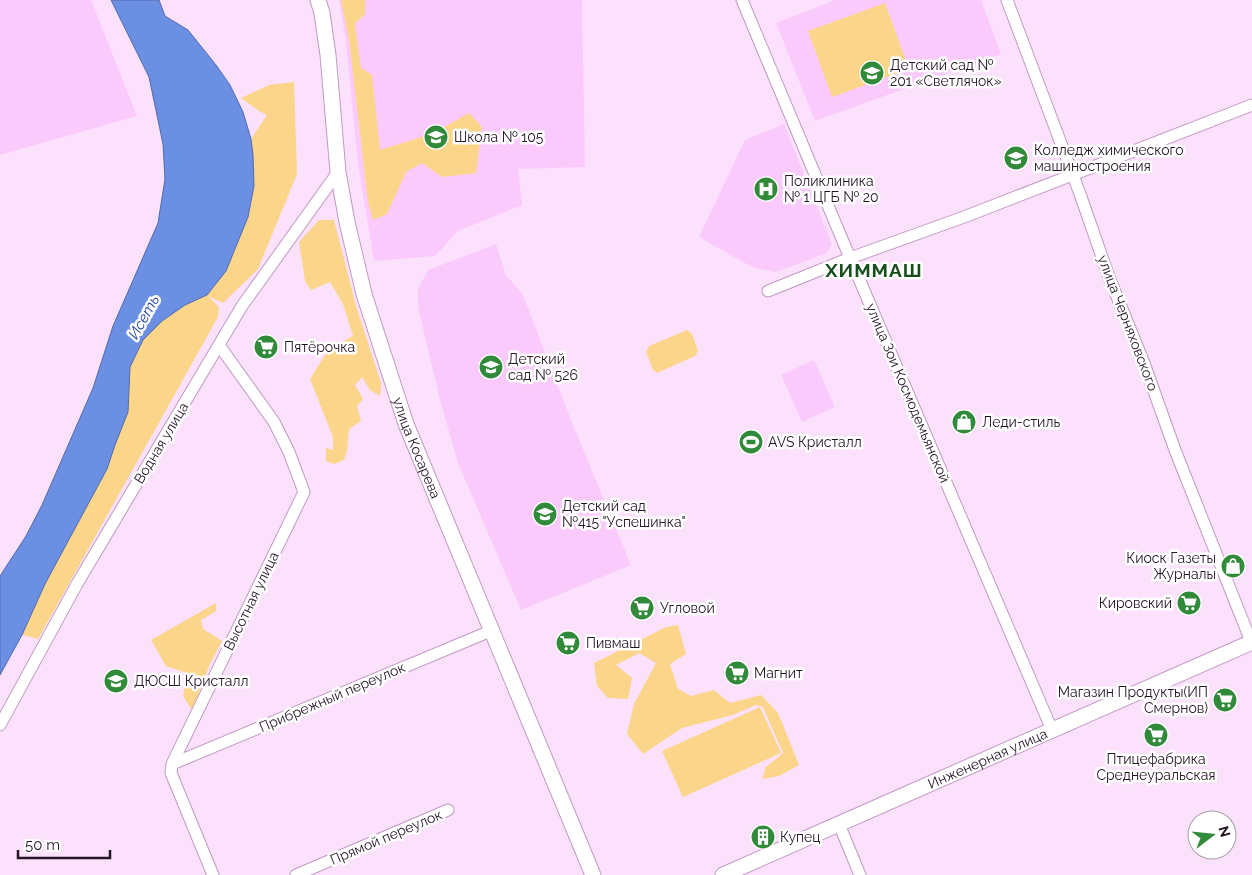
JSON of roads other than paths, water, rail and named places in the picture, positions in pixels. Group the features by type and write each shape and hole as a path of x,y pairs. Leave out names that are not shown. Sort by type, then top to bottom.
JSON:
{"street":[{"name":"улица Косарева","path":"318,0 328,55 338,172 361,285 406,424 593,875"},
{"name":"улица Зои Космодемьянской","path":"742,0 1052,730"},
{"name":"улица Черняховского","path":"1007,0 1175,450 1252,643"},
{"path":"768,291 1252,105"},
{"name":"Водная улица","path":"0,725 77,584 242,306 338,172"},
{"name":"Высотная улица","path":"172,764 304,492 289,452 274,422 219,345"},
{"name":"Прибрежный переулок","path":"172,764 492,630"},
{"name":"Инженерная улица","path":"723,875 1252,643"},
{"path":"172,764 171,773 213,875"},
{"name":"Прямой переулок","path":"296,875 448,810"},
{"path":"839,824 860,875"}],"water":[{"name":"Исеть","path":"111,0 159,0 165,16 188,30 216,65 230,85 243,112 251,139 254,186 248,217 226,271 207,295 185,305 162,321 143,340 130,367 128,412 107,469 45,584 22,635 0,675 0,576 26,536 42,505 93,388 113,326 158,223 165,179 163,144 149,77"}],"place":[{"name":"Детский сад № 201 «Светлячок»","path":"872,73"},
{"name":"Школа № 105","path":"436,137"},
{"name":"Колледж химического машиностроения","path":"1016,158"},
{"name":"Поликлиника № 1 ЦГБ № 20","path":"766,189"},
{"name":"Пятёрочка","path":"266,347"},
{"name":"Детcкий сад № 526","path":"491,367"},
{"name":"Леди-стиль","path":"964,422"},
{"name":"AVS Кристалл","path":"751,442"},
{"name":"Детский сад №415 \"Успешинка\"","path":"545,514"},
{"name":"Киоск Газеты Журналы","path":"1233,566"},
{"name":"Кировский","path":"1189,603"},
{"name":"Угловой","path":"642,608"},
{"name":"Пивмаш","path":"568,643"},
{"name":"Магнит","path":"737,673"},
{"name":"ДЮСШ Кристалл","path":"116,681"},
{"name":"Магазин Продукты(ИП Смернов)","path":"1225,700"},
{"name":"Птицефабрика Среднеуральская","path":"1156,735"},
{"name":"Купец","path":"763,837"}],"district":[{"name":"ХИММАШ","path":"874,270"}]}
